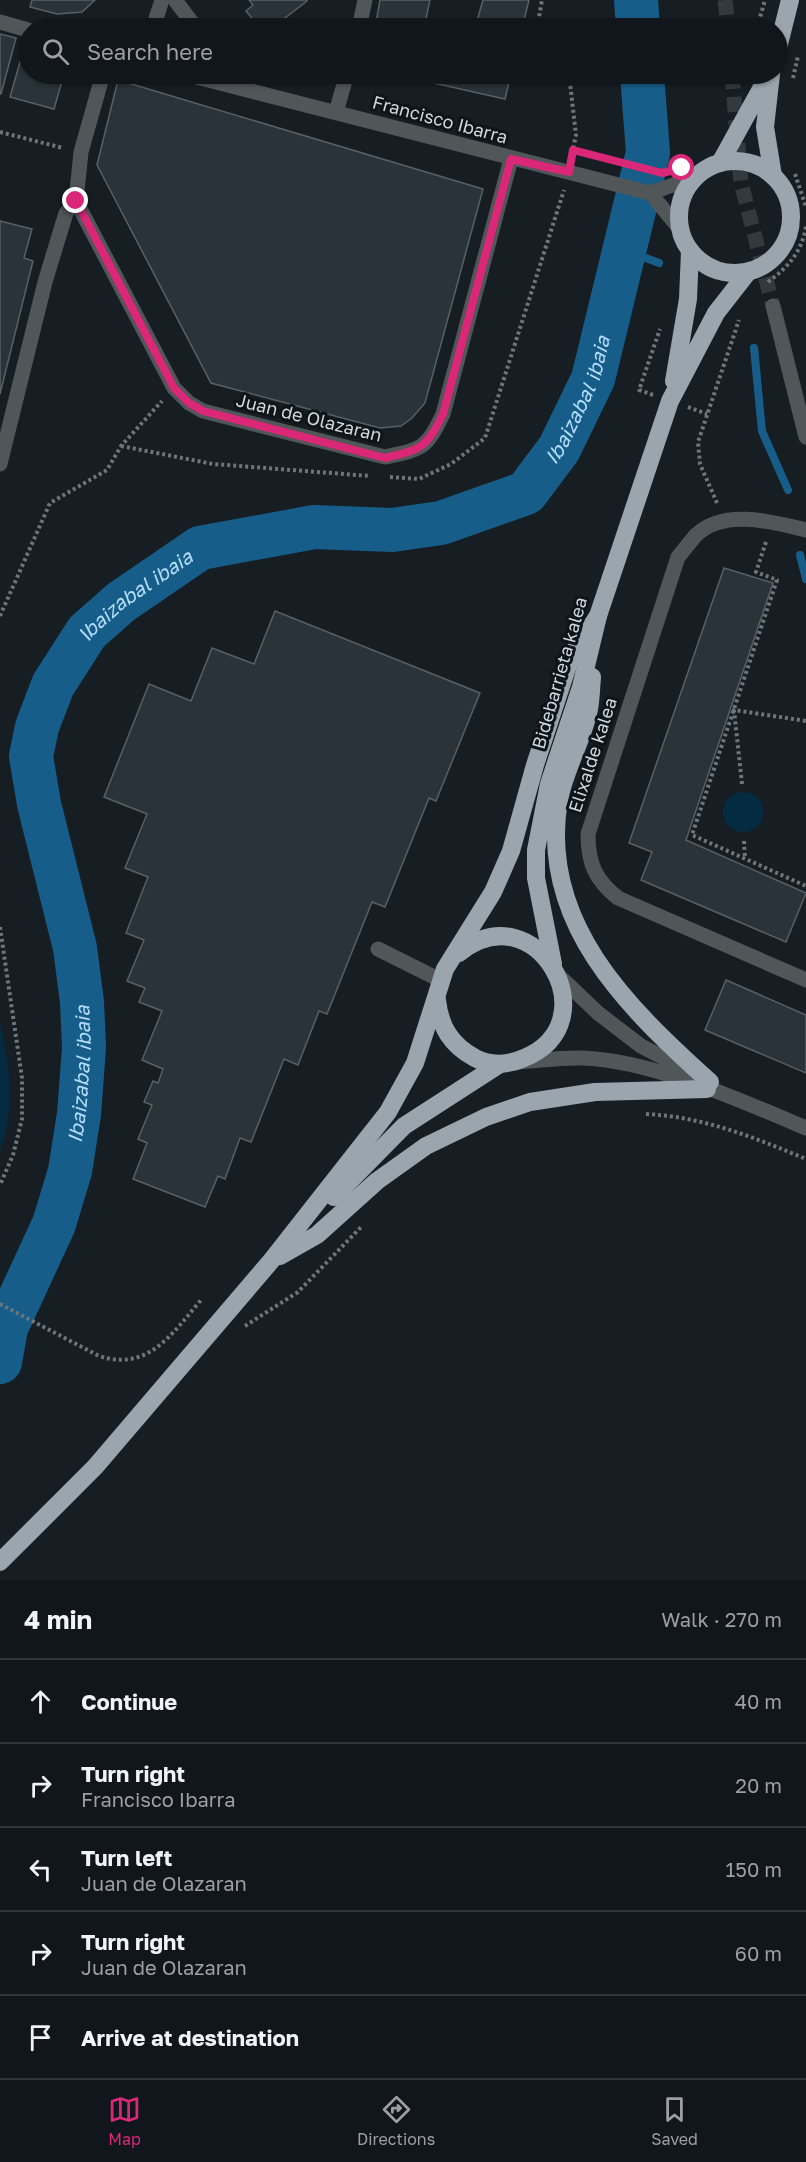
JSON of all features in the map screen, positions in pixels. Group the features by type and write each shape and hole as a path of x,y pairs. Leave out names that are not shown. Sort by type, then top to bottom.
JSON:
{"highway":[{"path":"785,18 790,0"},
{"path":"720,163 764,84"},
{"path":"769,84 765,127 773,176"},
{"path":"739,161 757,166 773,176 784,190 790,206 790,223 786,240 777,254 764,265 748,272 732,273 716,270 702,263 690,251 680,229 679,209 684,193 696,177 720,163 739,161"},
{"path":"670,401 688,299 690,251"},
{"path":"670,401 716,312 748,272"},
{"name":"Bidebarrieta kalea","path":"556,970 537,878 536,850 549,784 581,687 598,616 670,401"},
{"path":"0,1562 95,1467 271,1261 388,1112 415,1064 439,988 453,958 493,892 511,851 535,765 571,656 598,616"},
{"path":"598,616 589,709 560,796 555,825 556,863 565,899 583,938 612,985 709,1086"},
{"path":"271,1261 404,1126 507,1063 534,1054 551,1039 561,1020 564,998 556,970 539,950 523,941 504,937 476,942 453,958"},
{"path":"439,988 439,1016 447,1035 462,1051 480,1060 507,1063"},
{"path":"271,1261 317,1235 376,1181 426,1146 486,1117 530,1102 595,1092 709,1086"}],"street":[{"path":"156,18 162,0"},
{"path":"175,0 188,18"},
{"path":"362,18 365,0"},
{"path":"0,22 18,27"},
{"path":"0,464 45,282 66,213 76,201 81,152 100,84"},
{"name":"Francisco Ibarra","path":"223,84 650,193"},
{"path":"242,84 249,91"},
{"path":"336,112 344,84"},
{"name":"Juan de Olazaran","path":"76,201 174,388 189,403 203,411 385,458 413,452 430,440 443,414 511,159"},
{"path":"680,229 650,193 696,177"},
{"path":"773,306 806,437"},
{"name":"Elixalde kalea","path":"806,530 746,519 723,521 698,533 678,557 588,834 588,856 602,886 618,898 806,980"},
{"path":"378,950 439,988"},
{"path":"556,970 598,1013 641,1046 709,1086"},
{"path":"507,1063 582,1058 639,1065 709,1086 806,1128"}],"path":[{"path":"539,18 543,0"},
{"path":"760,18 765,0"},
{"path":"791,88 801,45"},
{"path":"385,477 419,479 451,464 485,438 574,173 573,150 576,135 570,84"},
{"path":"0,132 81,152"},
{"path":"573,150 662,173"},
{"path":"793,171 806,207"},
{"path":"761,286 793,261 804,238 806,226"},
{"path":"724,503 717,504 699,464 698,442 742,312"},
{"path":"639,390 660,327"},
{"path":"0,616 50,503 107,470 121,446 174,388"},
{"path":"121,446 213,464 373,476"},
{"path":"766,542 756,572 777,580 692,835 806,886"},
{"path":"734,710 806,721"},
{"path":"734,710 742,784"},
{"path":"744,841 745,858"},
{"path":"0,927 22,1078 22,1119 13,1155 0,1185"},
{"path":"636,1113 711,1122 742,1132 806,1159"},
{"path":"237,1334 254,1319 298,1292 367,1221"},
{"path":"1,1304 75,1344 113,1361 131,1360 151,1353 201,1300"}],"shaded area":[{"path":"743,792 757,798 763,812 757,826 743,832 729,826 723,812 729,798"},
{"path":"0,1023 8,1070 9,1103 8,1120 0,1150"}],"building":[{"path":"32,0 95,0 82,12 57,14 30,7"},
{"path":"249,0 307,1 285,18 252,18 246,11 253,5"},
{"path":"380,0 430,0 426,18 377,18"},
{"path":"483,0 529,0 524,18 478,18"},
{"path":"0,34 16,38 1,94 0,94"},
{"path":"18,69 18,84 61,84 54,109 10,97"},
{"path":"117,84 131,84 483,189 425,403 412,418 401,426 380,428 211,383 97,165"},
{"path":"438,84 509,84 505,99"},
{"path":"0,221 32,229 24,258 33,261 0,394"},
{"path":"724,568 773,583 686,840 806,893 786,942 641,880 652,852 629,843"},
{"path":"275,611 480,693 436,801 429,798 385,907 372,902 327,1014 319,1011 298,1065 284,1059 251,1142 240,1138 225,1179 218,1176 205,1207 133,1179 147,1143 138,1139 152,1105 144,1102 153,1081 158,1083 163,1069 142,1060 162,1011 139,1002 145,988 127,981 144,940 126,933 148,877 125,868 147,814 104,797 149,684 191,701 212,648 254,664"},
{"path":"726,980 806,1015 806,1073 705,1030"}],"waterway":[{"name":"Ibaizabal ibaia","path":"636,0 637,18"},
{"name":"Ibaizabal ibaia","path":"0,1362 6,1328 54,1224 70,1171 79,1114 84,1048 82,1002 75,948 39,804 31,756 37,727 53,685 87,632 121,602 200,548 314,527 392,530 441,523 526,493 559,449 593,379 648,153 643,84"},
{"path":"625,250 659,263"},
{"path":"754,348 762,431 788,490"},
{"path":"800,555 806,579"}],"tunnel":[{"path":"725,0 727,18"},
{"path":"733,84 741,183 773,306"}],"route":[{"path":"76,201 174,388 189,403 203,411 385,458 413,452 430,440 443,414 511,159 569,172 573,150 662,173 682,168"}]}
